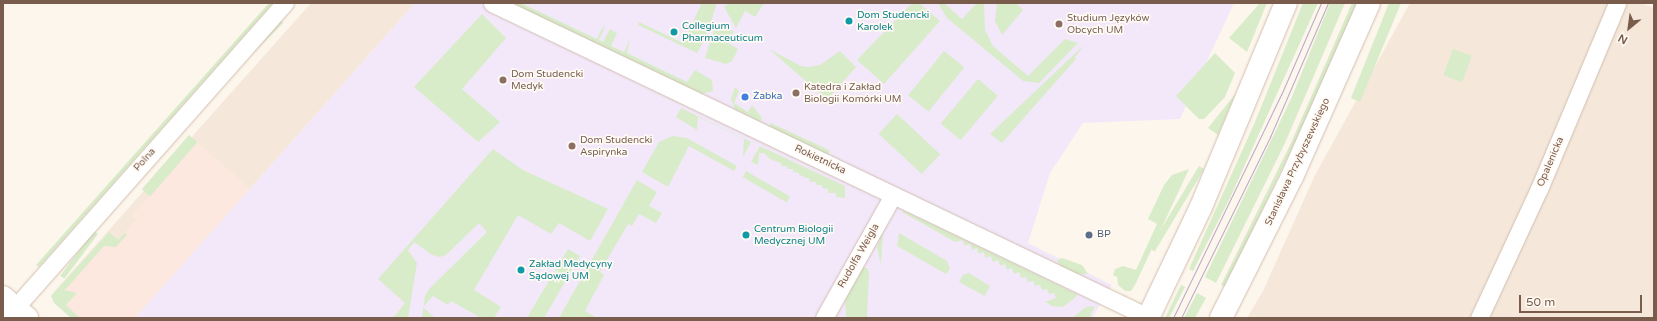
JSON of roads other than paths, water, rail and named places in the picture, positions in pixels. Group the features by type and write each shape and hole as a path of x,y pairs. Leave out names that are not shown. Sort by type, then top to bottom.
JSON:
{"main road":[{"path":"1148,317 1201,207 1286,3"},
{"name":"Stanisława Przybyszewskiego","path":"1221,318 1292,177 1368,3"}],"street":[{"name":"Polna","path":"13,310 285,3"},
{"name":"Rokietnicka","path":"492,3 1148,317"},
{"name":"Opalenicka","path":"1478,318 1540,189 1617,3"},
{"name":"Rudolfa Weigla","path":"824,318 893,195"}],"tram line":[{"path":"1173,318 1281,95 1321,3"},
{"path":"1181,318 1270,137 1328,3"}],"place":[{"name":"Dom Studencki Karolek","path":"849,21"},
{"name":"Studium Języków Obcych UM","path":"1059,24"},
{"name":"Collegium Pharmaceuticum","path":"674,32"},
{"name":"Dom Studencki Medyk","path":"503,80"},
{"name":"Katedra i Zakład Biologii Komórki UM","path":"796,93"},
{"name":"Żabka","path":"745,97"},
{"name":"Dom Studencki Aspirynka","path":"572,146"},
{"name":"Centrum Biologii Medycznej UM","path":"746,235"},
{"name":"BP","path":"1089,235"},
{"name":"Zakład Medycyny Sądowej UM","path":"521,270"}]}
